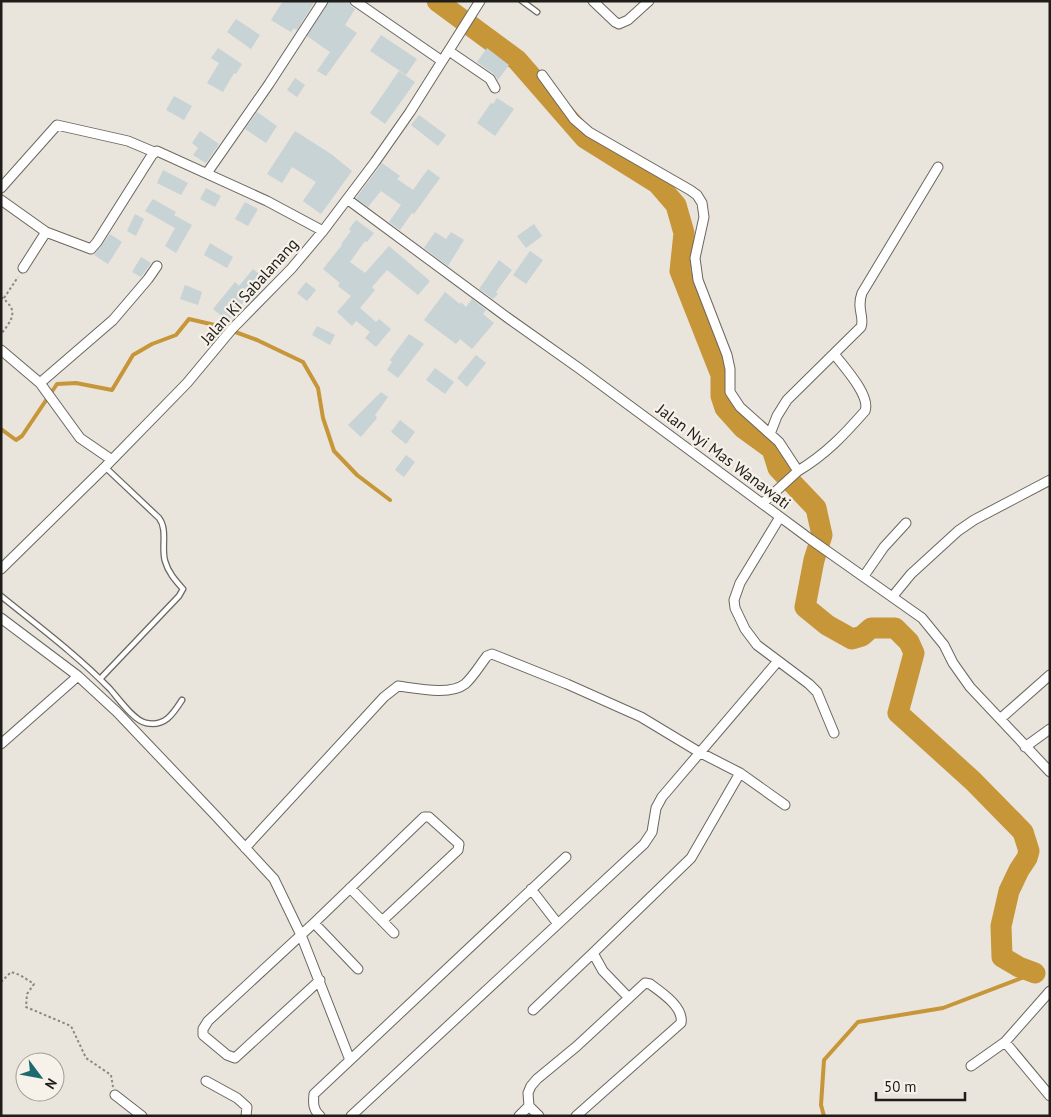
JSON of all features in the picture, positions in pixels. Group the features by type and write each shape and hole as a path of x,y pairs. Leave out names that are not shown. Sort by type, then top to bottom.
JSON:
{"street":[{"path":"206,173 269,84 323,1"},
{"path":"355,1 442,61"},
{"name":"Jalan Ki Sabalanang","path":"1,569 187,383 231,331 291,269 323,231 390,141 480,1"},
{"path":"593,1 619,24 628,20 648,1"},
{"path":"449,51 490,79 495,88"},
{"path":"542,75 574,118 589,132 690,190 702,203 704,218 695,258 698,280 727,355 730,369 730,392 740,407 786,451 797,473"},
{"path":"1,188 57,125 128,141 154,152 164,153 267,201 323,231"},
{"path":"1,200 46,232 91,249 154,152"},
{"path":"770,434 776,416 787,400 835,355 861,327 863,322 858,302 862,293 938,167"},
{"name":"Jalan Nyi Mas Wanawati","path":"347,199 810,539 922,618 944,645 953,663 970,687 1050,772"},
{"path":"23,268 46,232"},
{"path":"40,383 113,320 157,266"},
{"path":"1,350 40,383 80,438 108,464"},
{"path":"762,503 782,484 827,452 867,407 863,394 835,355"},
{"path":"893,596 912,574 958,531 974,520 1050,480"},
{"path":"780,517 750,564 734,600 737,613 745,629 757,645 817,692 834,733"},
{"path":"864,576 884,547 906,523"},
{"path":"1,618 78,676 117,712 274,879 320,980 350,1060"},
{"path":"245,848 384,697 398,686 433,691 464,685 487,656 492,654 641,717 699,752 740,773 785,805"},
{"path":"351,1116 644,844 652,832 656,808 662,797 778,661"},
{"path":"1,744 78,676"},
{"path":"1000,719 1050,676"},
{"path":"1025,747 1050,729"},
{"path":"533,1010 691,858 740,773"},
{"path":"320,980 235,1058 226,1055 203,1035 203,1029 208,1021 425,817 431,818 459,844 458,850 382,921"},
{"path":"320,1116 313,1104 314,1094 566,857"},
{"path":"350,888 394,933"},
{"path":"531,889 558,924"},
{"path":"314,923 358,969"},
{"path":"594,953 603,971 628,998"},
{"path":"540,1116 529,1106 528,1093 530,1086 577,1046 645,983 650,984 677,1008 682,1017 681,1022 576,1116"},
{"path":"971,1066 1006,1042 1050,991"},
{"path":"1006,1042 1050,1096"},
{"path":"206,1081 237,1098 247,1107 246,1116"},
{"path":"115,1095 142,1116"},
{"path":"519,1116 529,1106"}],"lane":[{"path":"522,1 537,12"},
{"path":"100,679 179,596 183,589 168,570 164,560 163,524 108,464"},
{"path":"1,596 100,679 129,712 144,723 158,723 172,716 182,700"}],"path":[{"path":"1,334 13,316 12,307 2,298 23,268"},
{"path":"1,982 11,972 20,975 34,984 27,994 26,1007 71,1026 86,1058 110,1075 115,1095"}],"building":[{"path":"283,1 315,1 297,30 294,28 291,32 271,20"},
{"path":"329,1 349,1 355,9 345,25 357,33 326,76 317,71 330,52 307,36"},
{"path":"236,19 260,35 251,49 227,32"},
{"path":"381,35 417,59 406,75 370,51"},
{"path":"218,48 242,64 236,74 234,73 223,92 207,83 219,63 211,58"},
{"path":"487,48 509,65 498,80 494,74 477,62"},
{"path":"399,71 415,82 385,124 370,113"},
{"path":"295,78 305,85 297,97 287,90"},
{"path":"174,96 192,106 184,120 166,110"},
{"path":"497,98 514,109 495,136 477,123 491,103 493,104"},
{"path":"257,112 277,126 266,143 245,129"},
{"path":"419,115 446,135 438,146 411,125"},
{"path":"200,131 219,144 206,163 193,155 198,148 192,143"},
{"path":"295,131 331,154 352,171 321,214 303,201 316,182 292,167 282,183 267,174"},
{"path":"382,163 400,176 397,179 413,190 428,169 440,178 400,230 389,222 401,205 381,191 368,207 356,198"},
{"path":"163,170 188,183 181,195 157,183"},
{"path":"206,188 221,196 215,207 200,199"},
{"path":"153,199 176,212 174,215 192,225 176,253 165,246 175,228 145,211"},
{"path":"245,202 258,209 248,226 235,219"},
{"path":"135,214 144,219 136,236 127,231"},
{"path":"356,220 374,233 367,242 365,241 350,262 365,273 389,246 430,281 418,295 387,270 372,287 375,290 360,308 376,322 379,319 391,329 376,347 365,338 370,332 356,321 352,326 337,312 351,296 338,286 340,283 323,269 342,245 351,231 349,229"},
{"path":"534,224 542,236 526,248 517,236"},
{"path":"435,232 446,239 451,232 464,240 448,266 424,248"},
{"path":"110,234 122,242 108,264 94,255"},
{"path":"210,243 233,257 227,268 204,255"},
{"path":"530,251 543,260 526,284 513,275"},
{"path":"141,257 151,263 141,277 132,272"},
{"path":"499,260 512,270 493,299 479,289"},
{"path":"253,269 267,281 258,292 254,289 228,321 213,309 235,282 239,286"},
{"path":"306,282 316,290 307,301 297,293"},
{"path":"185,285 202,292 198,305 180,299"},
{"path":"445,292 466,307 472,299 486,310 483,314 494,323 472,349 460,339 456,344 424,320"},
{"path":"317,326 335,335 330,345 312,335"},
{"path":"409,334 424,344 398,378 387,370 392,362 390,360"},
{"path":"476,355 486,363 467,387 457,378"},
{"path":"435,368 454,382 445,394 426,380"},
{"path":"381,392 388,397 375,415 377,418 361,437 348,425"},
{"path":"400,420 415,432 406,444 391,432"},
{"path":"406,455 415,462 404,477 395,470"}],"waterway":[{"path":"437,1 517,60 585,138 657,183 676,205 684,233 680,271 721,375 721,396 725,408 743,428 772,449 778,468 816,508 822,535 814,560 805,607 827,625 852,639 862,636 871,628 895,628 909,642 914,653 898,713 973,781 1023,832 1029,851 1009,891 1001,926 1002,957 1019,967 1035,973"},
{"path":"1,429 16,440 22,436 57,384 76,383 112,390 133,355 152,344 176,335 189,319 219,326 257,340 303,362 318,388 323,418 334,451 357,475 390,500"},
{"path":"824,1116 821,1105 824,1060 858,1022 943,1008 1035,973"}]}
